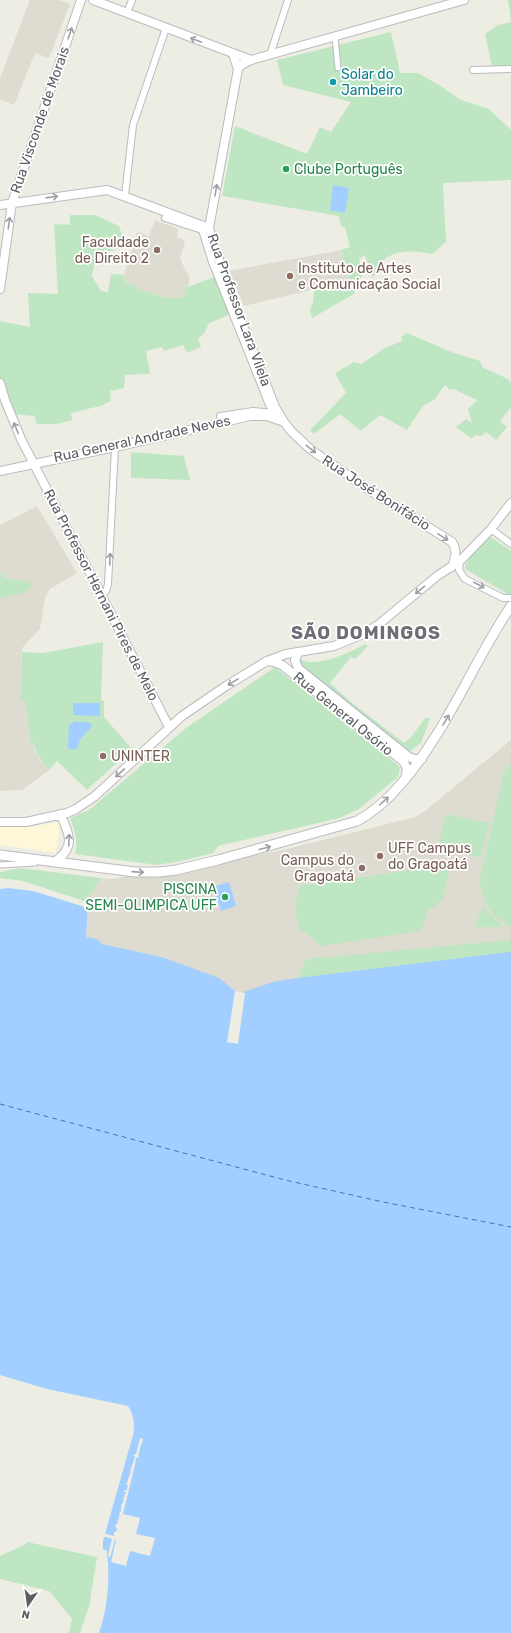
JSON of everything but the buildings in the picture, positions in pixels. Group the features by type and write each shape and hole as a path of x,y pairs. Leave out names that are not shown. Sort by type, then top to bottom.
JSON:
{"main road":[{"path":"0,855 148,872 176,870 197,866 337,828 357,821 370,814 395,791 422,759 509,613"}],"street":[{"name":"Rua Visconde de Morais","path":"0,289 12,203 81,0"},
{"path":"93,0 251,60"},
{"path":"127,13 132,0"},
{"path":"270,55 288,0"},
{"path":"238,69 240,65 251,60 464,0"},
{"path":"125,196 133,125 166,28"},
{"path":"335,37 338,68"},
{"name":"Rua Professor Lara Vilela","path":"233,54 238,69 209,228 227,285 264,381 275,407 284,422"},
{"path":"473,70 511,69"},
{"path":"0,205 107,190 209,228"},
{"path":"165,218 202,230 212,262 269,405 274,413 253,411 220,416"},
{"path":"0,383 11,417 33,463"},
{"name":"Rua General Andrade Neves","path":"0,470 115,447 250,416 267,416 284,422"},
{"name":"Rua José Bonifácio","path":"284,422 300,440 336,468 452,542 456,551 456,557 452,567"},
{"path":"101,596 106,591 108,584 115,447"},
{"name":"Rua Professor Hernani Pires de Melo","path":"33,463 169,727"},
{"path":"0,822 26,822 76,809 95,796 169,727 207,698 266,661 278,657 334,646 363,634 378,625 437,576 460,561 491,529 511,503"},
{"path":"491,529 511,544"},
{"path":"460,561 459,570 465,579 503,598 511,598"},
{"name":"Rua General Osório","path":"298,653 295,660 298,668 407,755 412,758 422,759"},
{"name":"Rua General Osório","path":"266,661 282,665 402,761 406,766 405,779"},
{"path":"0,865 52,861 66,853 70,842 68,830 60,814"}],"shaded area":[{"path":"30,0 59,0 70,4 49,58 35,53 14,105 0,99 0,78"},
{"name":"Faculdade de Direito 2","path":"155,220 178,229 177,237 185,241 180,259 190,279 184,297 167,298 142,290 125,282 124,275 137,232 149,236"},
{"name":"Instituto de Artes e Comunicação Social","path":"341,250 349,281 244,306 229,271"},
{"path":"37,506 77,573 50,589 45,598 40,629 22,648 20,700 25,701 30,741 33,742 35,751 40,760 49,770 22,790 0,791 0,525"},
{"name":"Campus do Gragoatá","path":"511,740 511,958 241,993 231,988 102,944 86,937 87,902 101,878 111,879 283,850 415,817 425,811"},
{"path":"58,822 60,826 56,853 0,845 0,826 30,827"}],"green space":[{"path":"508,0 511,0 511,22"},
{"path":"511,22 511,66 492,67 485,34 498,25"},
{"path":"391,32 400,73 418,73 461,100 489,109 511,130 511,180 443,183 446,242 432,254 404,252 391,255 379,264 373,279 365,255 359,259 363,273 354,294 312,318 310,310 313,302 314,289 349,281 341,250 350,247 345,227 341,227 339,216 222,196 235,126 307,154 320,127 331,132 351,102 283,85 277,60"},
{"path":"70,215 95,215 119,226 122,235 119,248 111,251 97,251 92,276 101,291 108,292 111,274 124,275 125,282 142,290 167,298 183,297 187,287 217,276 231,314 209,323 204,334 198,338 201,347 187,353 183,345 164,351 162,347 146,351 150,374 125,375 124,388 110,391 111,401 100,406 71,413 72,420 57,424 37,424 34,416 14,414 0,387 0,321 30,327 28,293 58,294 54,224 70,225"},
{"path":"407,333 454,353 480,361 482,367 508,379 511,383 511,407 500,421 507,427 496,440 486,432 481,436 475,435 472,439 456,427 466,419 472,423 468,409 477,400 453,389 450,390 445,385 434,400 423,406 407,430 380,415 361,431 340,414 314,434 310,430 346,393 335,373 354,362 361,364 385,348 402,341 401,337"},
{"path":"131,452 184,456 190,480 131,478"},
{"path":"489,536 511,551 511,594 509,595 465,569 465,565 484,538"},
{"path":"0,573 7,579 28,581 31,584 29,590 0,598"},
{"path":"103,642 101,701 104,701 104,717 132,749 87,790 57,761 49,770 39,757 33,742 30,741 25,701 20,701 22,652 43,653"},
{"path":"366,644 367,647 355,659 351,657 330,683 352,703 404,743 411,737 426,717 430,719 421,743 411,751 407,750 298,665 297,660 300,659 307,662 324,661"},
{"path":"275,667 400,767 398,777 359,809 340,818 218,846 213,853 181,861 157,865 75,854 76,836 70,818 89,810 186,728"},
{"path":"511,764 511,927 493,914 489,909 479,882 504,772"},
{"path":"446,814 489,823 481,858 438,848"},
{"path":"451,864 443,899 427,912 421,931 321,946 298,927 295,906 300,886"},
{"path":"20,868 101,878 87,902 23,881 0,878 0,872"},
{"path":"483,907 503,927 474,927"},
{"path":"511,940 511,958 298,978 306,959"},
{"path":"27,1542 97,1557 89,1607 80,1633 69,1633 72,1619 49,1591 0,1579 0,1556 26,1544"}],"water":[{"path":"333,185 349,188 345,213 330,210"},
{"path":"73,703 100,703 100,716 73,715"},
{"path":"76,721 90,723 92,726 80,740 77,749 74,750 68,748 69,725"},
{"name":"PISCINA SEMI-OLIMPICA UFF","path":"229,882 236,906 221,911 213,887"},
{"path":"8,888 33,891 88,908 86,937 97,939 102,944 161,957 184,965 219,978 235,991 241,993 273,982 297,978 511,952 511,1633 99,1633 106,1603 108,1582 107,1551 103,1549 103,1541 133,1435 134,1423 132,1413 128,1406 47,1389 0,1375 0,889"}],"pier":[{"path":"235,991 245,993 238,1044 227,1042"},
{"path":"140,1438 143,1439 142,1444 138,1458 136,1458 123,1514 140,1518 136,1534 155,1538 150,1556 130,1551 126,1566 111,1562 116,1540 115,1539 110,1558 108,1555 113,1539 102,1536 103,1533 114,1536 114,1532 116,1532 117,1528 115,1527 126,1492 124,1492 127,1490 128,1485 126,1485"}],"ferry route":[{"path":"0,1104 285,1180 383,1202 511,1227"}],"place":[{"name":"Solar do Jambeiro","path":"333,82"},
{"name":"Clube Português","path":"286,169"},
{"name":"Faculdade de Direito 2","path":"157,250"},
{"name":"Instituto de Artes e Comunicação Social","path":"290,276"},
{"name":"UNINTER","path":"103,756"},
{"name":"UFF Campus do Gragoatá","path":"380,856"},
{"name":"Campus do Gragoatá","path":"362,868"},
{"name":"PISCINA SEMI-OLIMPICA UFF","path":"225,897"}],"district":[{"name":"SÃO DOMINGOS","path":"366,633"}]}
